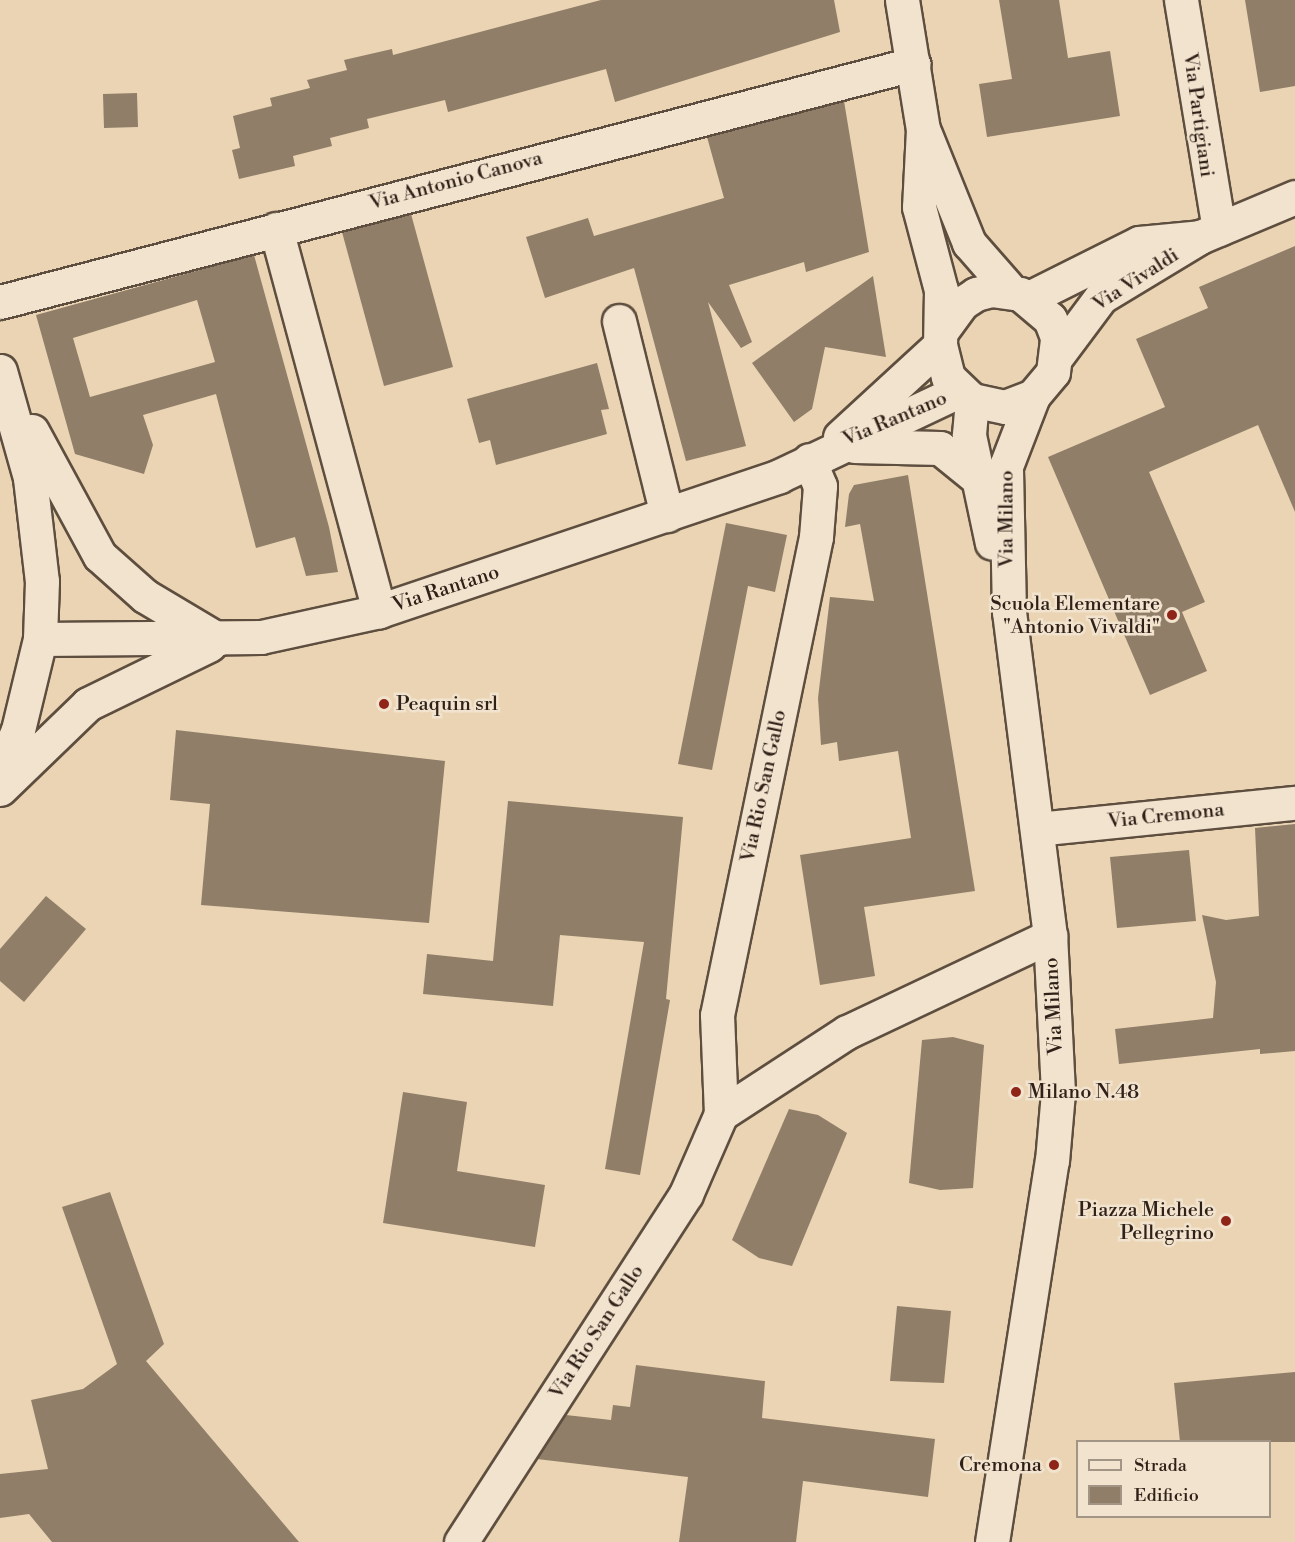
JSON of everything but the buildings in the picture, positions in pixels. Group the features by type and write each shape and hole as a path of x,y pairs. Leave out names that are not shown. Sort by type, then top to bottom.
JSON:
{"street":[{"path":"902,0 923,129 919,207 935,262 948,377 965,396"},
{"name":"Via Partigiani","path":"1181,0 1210,233"},
{"name":"Via Antonio Canova","path":"0,302 913,64"},
{"path":"923,129 969,243 1020,294 1050,319 1057,356"},
{"name":"Via Vivaldi","path":"1057,356 1101,297 1210,233 1295,197"},
{"path":"276,229 379,611"},
{"name":"Via Vivaldi","path":"1020,294 1139,243 1210,233"},
{"path":"942,337 962,303 976,294 1020,294"},
{"path":"619,321 667,515"},
{"name":"Via Rantano","path":"820,454 942,337"},
{"name":"Via Milano","path":"1009,612 1006,466 1033,396 1053,372 1057,356"},
{"path":"0,364 73,516 100,556 145,596 219,640"},
{"path":"0,371 37,522 40,639 18,730 0,772"},
{"name":"Via Rantano","path":"40,639 219,640 313,627 379,611 667,515 965,396"},
{"name":"Via Milano","path":"992,1542 1052,1161 1058,1069 1050,936 1009,612 977,478 965,396 1005,407 1033,396"},
{"path":"820,454 916,444 940,448 977,478"},
{"name":"Via Rio San Gallo","path":"461,1542 686,1194 721,1114 717,1015 816,537 820,454"},
{"name":"Via Rantano","path":"0,789 88,704 219,640"},
{"name":"Via Cremona","path":"1037,828 1295,803"},
{"path":"721,1114 846,1032 1050,936"}],"place":[{"name":"Scuola Elementare \"Antonio Vivaldi\"","path":"1172,615"},
{"name":"Peaquin srl","path":"384,704"},
{"name":"Milano N.48","path":"1016,1092"},
{"name":"Piazza Michele Pellegrino","path":"1226,1221"},
{"name":"Cremona","path":"1054,1465"}]}
